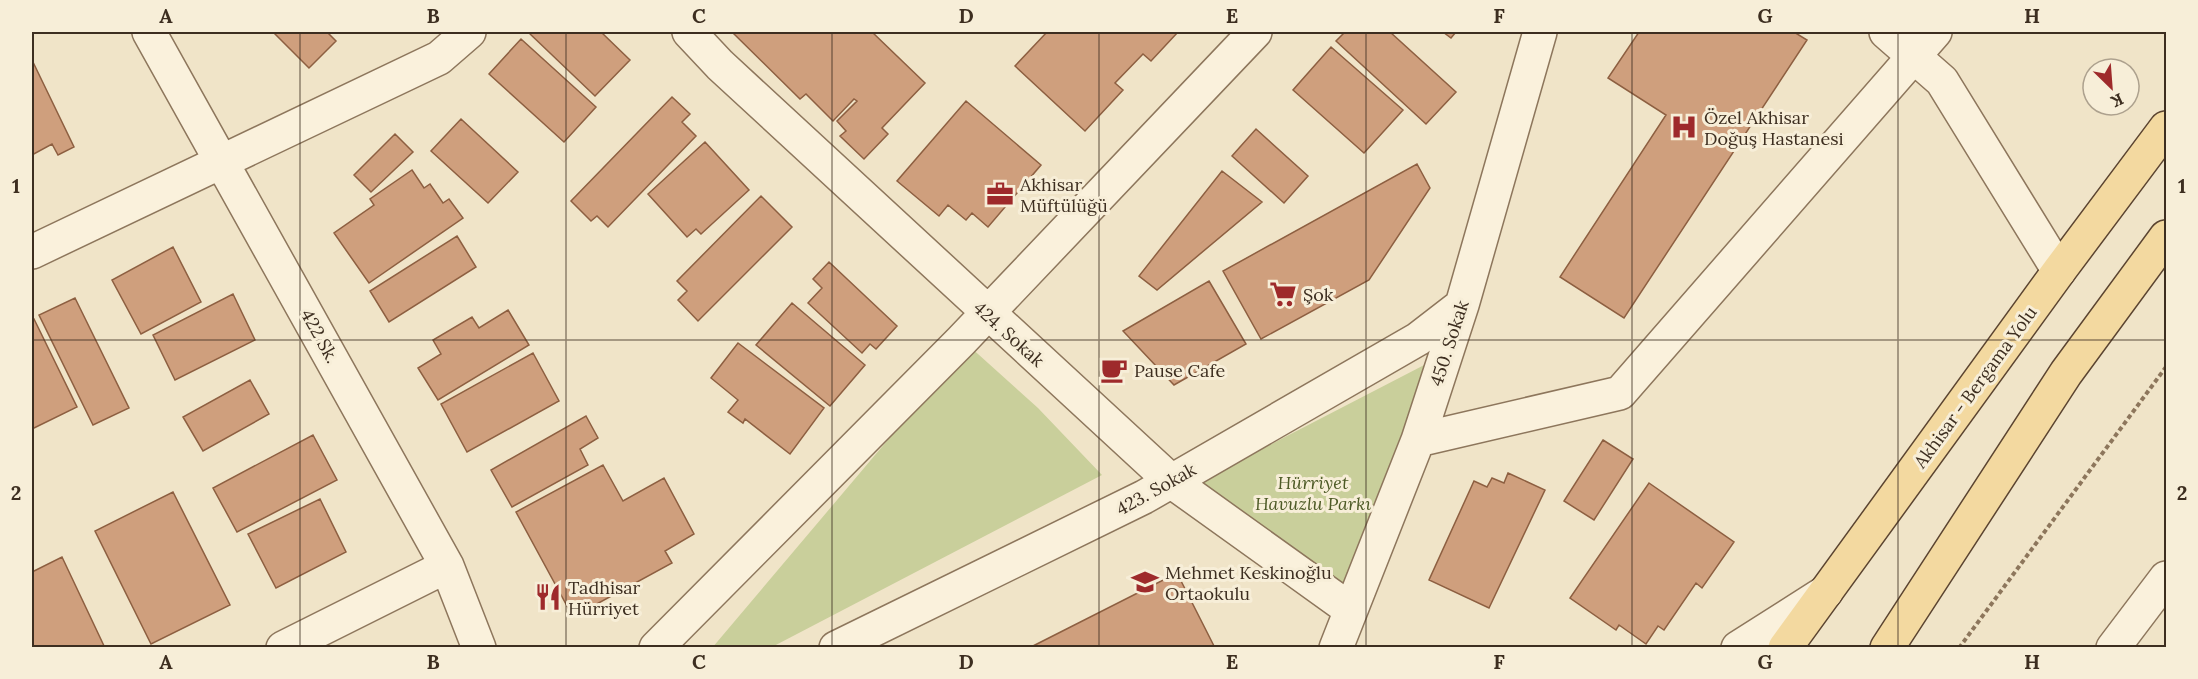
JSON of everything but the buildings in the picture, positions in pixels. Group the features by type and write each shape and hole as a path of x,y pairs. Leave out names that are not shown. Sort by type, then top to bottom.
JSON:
{"main road":[{"name":"Akhisar - Bergama Yolu","path":"1785,648 2166,128"},
{"path":"1887,648 2066,373 2166,237"}],"street":[{"name":"422 Sk.","path":"149,32 447,566 478,648"},
{"path":"32,252 439,58 469,32"},
{"name":"424. Sokak","path":"689,32 720,65 986,313 1172,481 1350,610"},
{"path":"656,648 768,537 986,313 1255,32"},
{"name":"450. Sokak","path":"1336,648 1418,440 1462,305 1540,32"},
{"path":"1886,32 1942,81 2059,271"},
{"path":"1418,440 1620,393 1935,32"},
{"name":"423. Sokak","path":"836,648 1144,497 1418,339 1462,305"},
{"path":"283,648 447,566"},
{"path":"2113,648 2166,578"},
{"path":"1738,648 1826,592"}],"path":[{"path":"1959,648 2166,367"}],"green space":[{"path":"968,345 1038,408 1102,475 772,647 712,648"},
{"name":"Hürriyet Havuzlu Parkı","path":"1430,362 1341,588 1194,484"}],"place":[{"name":"Özel Akhisar Doğuş Hastanesi","path":"1684,127"},
{"name":"Akhisar Müftülüğü","path":"1000,194"},
{"name":"Şok","path":"1283,294"},
{"name":"Pause Cafe","path":"1114,370"},
{"name":"Mehmet Keskinoğlu Ortaokulu","path":"1145,582"},
{"name":"Tadhisar Hürriyet","path":"548,597"}]}
